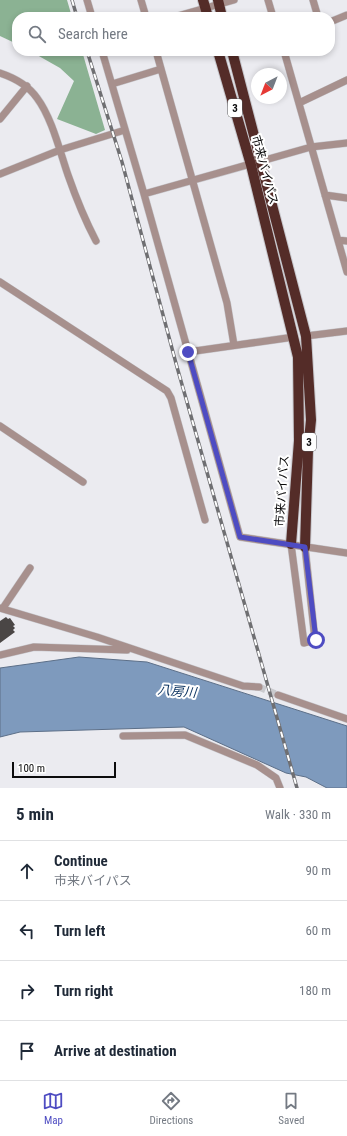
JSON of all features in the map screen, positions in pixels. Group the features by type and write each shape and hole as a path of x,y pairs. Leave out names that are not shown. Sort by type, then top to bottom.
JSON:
{"highway":[{"path":"218,2 221,12"},
{"name":"市来バイパス","path":"219,56 251,164 298,357 298,441 292,544"},
{"name":"市来バイパス","path":"233,56 306,336 311,420 308,450 305,547"}],"street":[{"path":"87,0 91,12"},
{"path":"141,0 145,12"},
{"path":"194,12 206,9 218,2 234,0"},
{"path":"268,0 272,12"},
{"path":"313,0 317,12"},
{"path":"335,20 347,15"},
{"path":"104,56 144,194 240,537 292,544 347,554"},
{"path":"157,56 227,303 234,345"},
{"path":"285,56 347,272"},
{"path":"112,84 161,69"},
{"path":"0,73 13,77 27,86 38,99 96,241"},
{"path":"299,103 347,80"},
{"path":"0,119 27,86"},
{"path":"0,174 60,150 125,130"},
{"path":"144,194 311,147 347,143"},
{"path":"325,195 347,198"},
{"path":"338,240 347,241"},
{"path":"1,285 167,391 171,398 205,520"},
{"path":"306,336 347,331"},
{"path":"188,352 294,338"},
{"path":"1,427 83,482"},
{"name":"市来バイパス","path":"292,544 304,643 316,640 305,547"},
{"path":"30,568 2,608 243,686 259,687"},
{"path":"0,655 34,647 133,650"},
{"path":"278,695 347,719"},
{"path":"123,736 185,735 257,765 276,778 280,788"}],"green space":[{"path":"0,0 67,0 71,12 12,12 12,42 0,36"},
{"path":"39,56 83,56 105,130 96,134 57,119 74,81 60,68"}],"water":[{"name":"八房川","path":"79,657 147,662 347,726 347,788 327,788 306,777 286,773 184,727 20,732 0,737 0,668"}],"building":[{"path":"6,617 8,619 10,618 15,625 13,626 15,628 13,630 15,632 0,643 0,621"}],"tunnel":[{"path":"259,687 278,695"}],"railway":[{"path":"72,0 76,12"},
{"path":"89,56 122,162 177,367 297,788"}],"route":[{"path":"188,352 240,537 305,547 316,640"}]}
